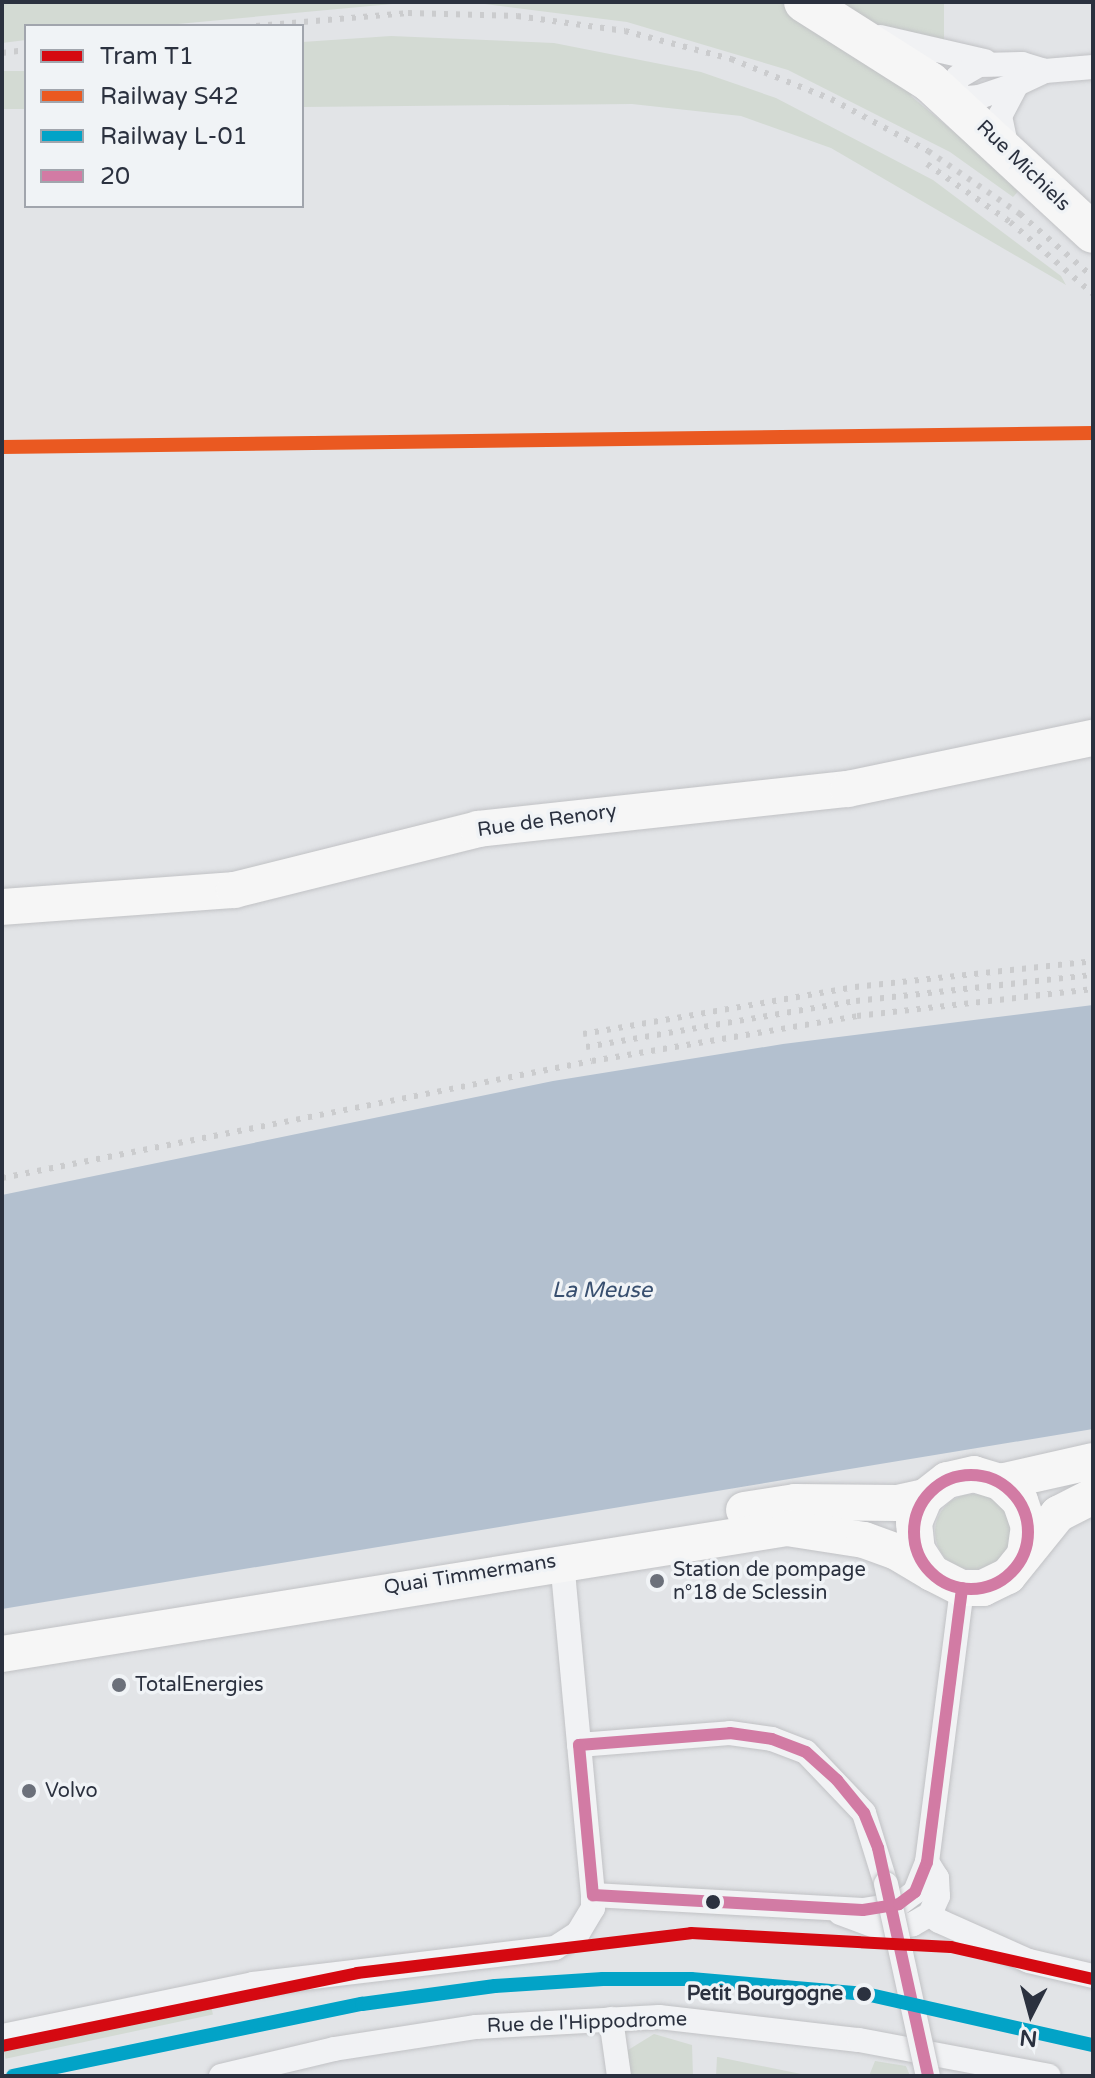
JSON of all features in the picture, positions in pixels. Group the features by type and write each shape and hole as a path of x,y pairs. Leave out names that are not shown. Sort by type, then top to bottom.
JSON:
{"main road":[{"name":"Rue Michiels","path":"804,2 854,30 952,99 1093,233"},
{"name":"Rue de Renory","path":"2,907 234,890 478,829 848,789 1093,738"},
{"path":"1093,1461 1018,1482 1000,1482 974,1474 947,1480 925,1497 914,1523 917,1550 947,1581 983,1588 1008,1576 1058,1514 1093,1496"},
{"path":"1000,1482 1020,1501 1029,1527 1025,1554"},
{"name":"Quai Timmermans","path":"2,1631 795,1502 897,1503 925,1497"},
{"name":"Quai Timmermans","path":"2,1654 562,1560 787,1528 864,1540 895,1551 947,1581"}],"street":[{"path":"854,30 953,57 1045,71 1093,67"},
{"path":"995,62 965,70 952,99 980,97 1045,71"},
{"path":"1007,150 1000,116 1017,84"},
{"path":"2,2036 253,1984 555,1948 587,1921 593,1895 562,1560"},
{"path":"831,1908 861,1925 883,1929 913,1924 930,1914 938,1896 932,1870 947,1581"},
{"path":"579,1745 730,1733 772,1739 806,1752 864,1813 886,1884 928,2076"},
{"path":"593,1895 883,1908 915,1892 932,1870"},
{"path":"930,1914 964,1935 1029,1961 1093,1976"},
{"path":"611,2019 619,2076"},
{"name":"Rue de l'Hippodrome","path":"221,2076 334,2049 476,2027 611,2019 702,2020 859,2040 1049,2076"}],"shaded area":[{"path":"2,2 944,2 944,42 911,96 1021,188 1013,197 950,152 788,70 627,22 485,4 392,4 177,24 24,24 24,40 2,43"},
{"path":"391,36 554,43 701,72 776,98 933,180 1061,276 1066,285 831,148 741,116 632,104 304,107 304,42"},
{"path":"2,71 24,71 24,109 2,109"},
{"path":"973,1494 988,1497 1000,1505 1008,1517 1011,1532 1008,1547 1000,1559 988,1567 973,1570 958,1567 946,1559 938,1547 935,1532 938,1517 946,1505 958,1497"},
{"path":"209,1996 213,2015 6,2059 2,2040"},
{"path":"654,2034 692,2045 693,2076 628,2076 628,2050"},
{"path":"718,2057 811,2076 716,2076"},
{"path":"875,2061 906,2066 910,2076 869,2076"}],"water":[{"name":"La Meuse","path":"1093,1005 1093,1429 2,1609 2,1195 553,1081 783,1044"}],"railway":[{"path":"279,24 408,13 517,16 625,31 731,59 831,99 928,151 1020,214 1093,277"},
{"path":"2,53 24,50"},
{"path":"927,164 1010,222 1093,294"},
{"path":"583,1034 855,987 1093,961"},
{"path":"586,1047 856,1001 1093,975"},
{"path":"2,1178 592,1061 857,1016 1093,989"}],"tram line":[{"name":"T1","path":"2,2046 357,1973 691,1933 951,1947 1093,1979"}],"rail line":[{"name":"S42","path":"2,447 1093,433"},
{"name":"L-01","path":"13,2076 362,2004 495,1986 603,1979 691,1979 866,1994 1093,2045"}],"transit line":[{"name":"20","path":"971,1475 993,1480 1011,1492 1023,1510 1028,1532 1023,1554 1011,1572 993,1584 971,1589 949,1584 931,1572 919,1554 914,1532 919,1510 931,1492 949,1480 971,1475"},
{"name":"20","path":"593,1895 863,1910 899,1904 915,1892 927,1862 962,1588"},
{"name":"20","path":"579,1745 730,1733 772,1739 806,1752 837,1780 864,1813 878,1848 928,2076"},
{"name":"20","path":"579,1745 593,1895"}],"place":[{"name":"Station de pompage n°18 de Sclessin","path":"657,1581"},
{"name":"TotalEnergies","path":"119,1685"},
{"name":"Volvo","path":"29,1791"},
{"name":"Petit Bourgogne","path":"864,1994"}]}
